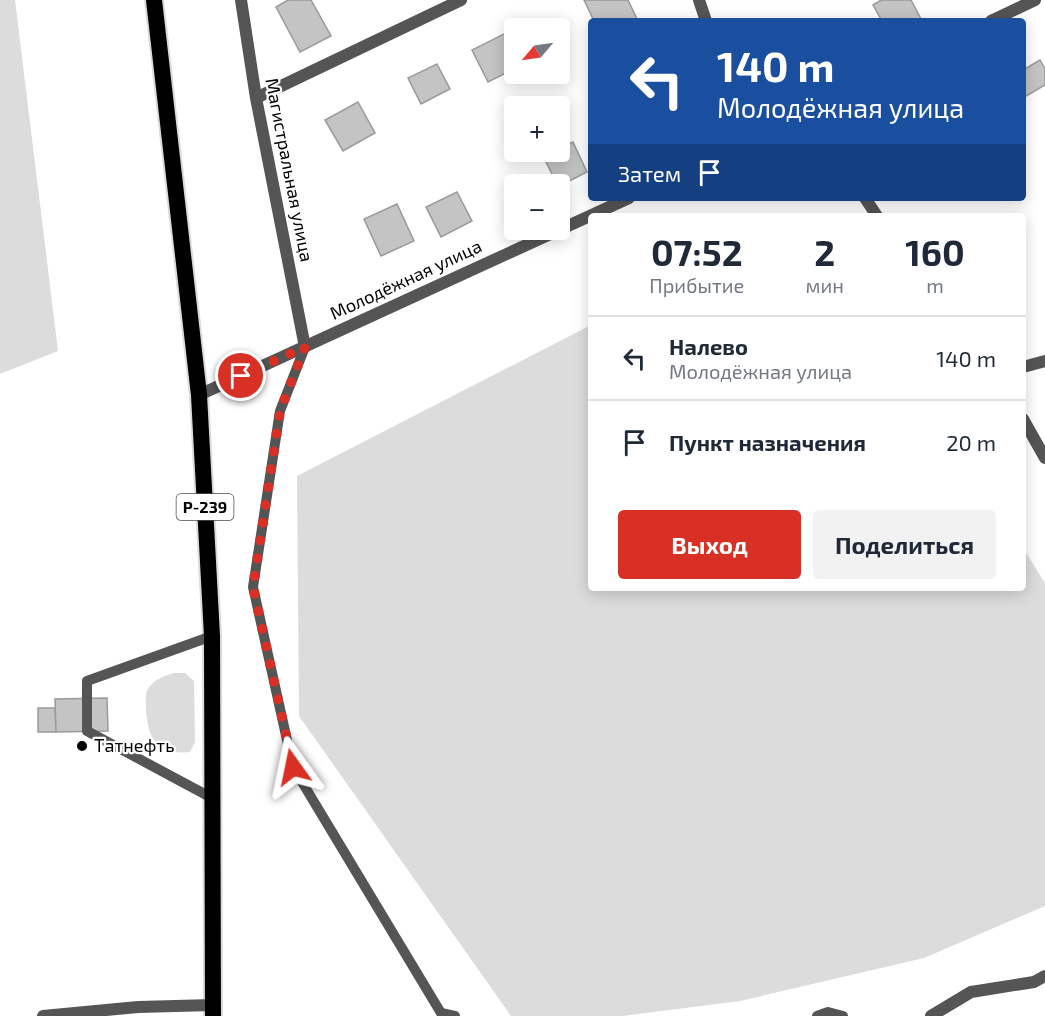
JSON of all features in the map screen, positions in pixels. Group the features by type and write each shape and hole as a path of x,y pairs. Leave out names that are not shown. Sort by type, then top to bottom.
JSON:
{"highway":[{"name":"Р-239","path":"154,0 199,395 212,636 213,1011"}],"street":[{"name":"Магистральная улица","path":"241,0 256,98 305,347"},
{"path":"256,98 461,0"},
{"path":"699,0 705,18"},
{"path":"998,18 1035,0"},
{"name":"Молодёжная улица","path":"596,213 622,201"},
{"name":"Молодёжная улица","path":"199,395 588,217"},
{"path":"1026,367 1045,361"},
{"path":"1026,424 1045,458"},
{"path":"931,1016 971,992 1034,982 1045,976"},
{"path":"43,1016 138,1007 213,1011"}],"lane":[{"path":"305,347 280,411 253,587 293,767 441,1013 455,1016"},
{"path":"212,636 87,681 87,731 212,798"},
{"path":"817,1016 828,1012 843,1016"}],"shaded area":[{"path":"0,0 15,0 58,351 0,374"},
{"path":"588,327 588,591 1026,591 1026,553 1045,583 1045,906 924,958 740,1001 622,1016 511,1016 299,716 297,476"},
{"path":"174,673 185,673 194,681 195,742 190,752 170,751 163,748 152,737 147,721 146,700 149,687 162,677"}],"building":[{"path":"288,0 311,0 331,36 300,52 276,7"},
{"path":"584,0 628,0 637,18 593,18"},
{"path":"881,0 911,0 920,18 880,18 873,5"},
{"path":"504,34 504,74 488,82 472,50"},
{"path":"1040,60 1045,69 1045,85 1026,96 1026,68"},
{"path":"437,64 450,89 421,104 408,78"},
{"path":"358,102 375,133 343,151 325,120"},
{"path":"573,142 587,172 570,181 570,174 552,174 546,162 570,162 570,143"},
{"path":"457,192 472,221 441,237 426,207"},
{"path":"397,204 414,241 381,256 364,219"},
{"path":"107,698 108,731 56,732 55,699"},
{"path":"38,708 55,708 56,732 38,732"}],"place":[{"name":"Татнефть","path":"82,746"}],"route":[{"path":"241,376 305,347 280,411 253,587 293,767"}]}
